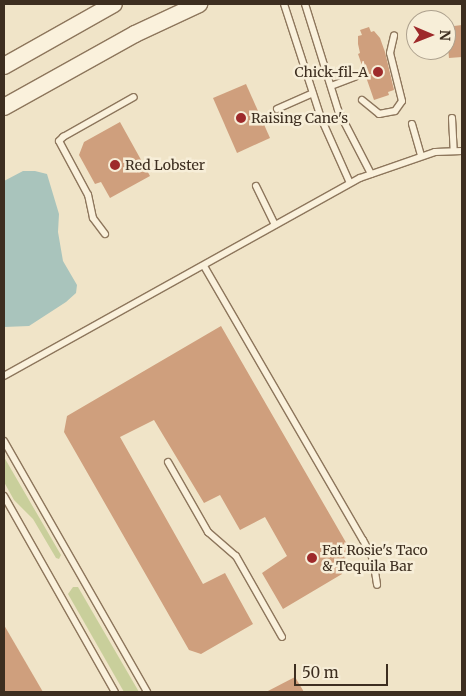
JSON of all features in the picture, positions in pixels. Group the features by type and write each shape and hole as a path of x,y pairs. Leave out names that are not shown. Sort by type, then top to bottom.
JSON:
{"main road":[{"path":"4,66 114,4"},
{"path":"4,107 135,34 199,4"}],"lane":[{"path":"284,4 321,118 350,183"},
{"path":"305,4 338,110 371,174"},
{"path":"362,100 380,114 395,111 402,101 390,53 394,35"},
{"path":"331,86 355,77"},
{"path":"277,109 313,93"},
{"path":"105,234 93,218 88,195 59,141 134,97"},
{"path":"452,118 454,151"},
{"path":"412,124 421,156"},
{"path":"4,376 350,183 435,152 462,151"},
{"path":"256,186 276,225"},
{"path":"204,266 363,540 373,559 377,585"},
{"path":"4,441 147,692"},
{"path":"168,462 208,532 236,556 282,637"},
{"path":"4,496 115,692"}],"green space":[{"path":"4,457 61,555 59,559 56,558 33,519 14,500 4,482"},
{"path":"73,587 78,587 139,692 124,692 68,594"}],"water":[{"path":"23,171 47,174 59,214 58,232 63,261 77,285 76,293 66,302 29,326 4,327 4,181"}],"building":[{"path":"462,25 462,57 456,57 456,26"},
{"name":"Chick-fil-A","path":"369,27 371,32 374,31 380,38 394,90 388,92 389,95 374,100 358,54 360,53 358,36 362,35 360,30"},
{"name":"Raising Cane's","path":"246,84 270,138 237,153 213,98"},
{"name":"Red Lobster","path":"120,122 150,176 110,198 101,182 95,184 79,155 84,142"},
{"path":"221,326 348,546 342,574 283,609 262,573 287,556 265,517 240,530 220,495 204,503 154,420 120,437 203,584 225,573 253,624 201,654 189,650 64,432 67,416"},
{"path":"4,625 43,692 4,692"},
{"path":"295,677 304,692 266,692"}],"place":[{"name":"Chick-fil-A","path":"378,72"},
{"name":"Raising Cane's","path":"241,118"},
{"name":"Red Lobster","path":"115,165"},
{"name":"Fat Rosie's Taco & Tequila Bar","path":"312,558"}]}
